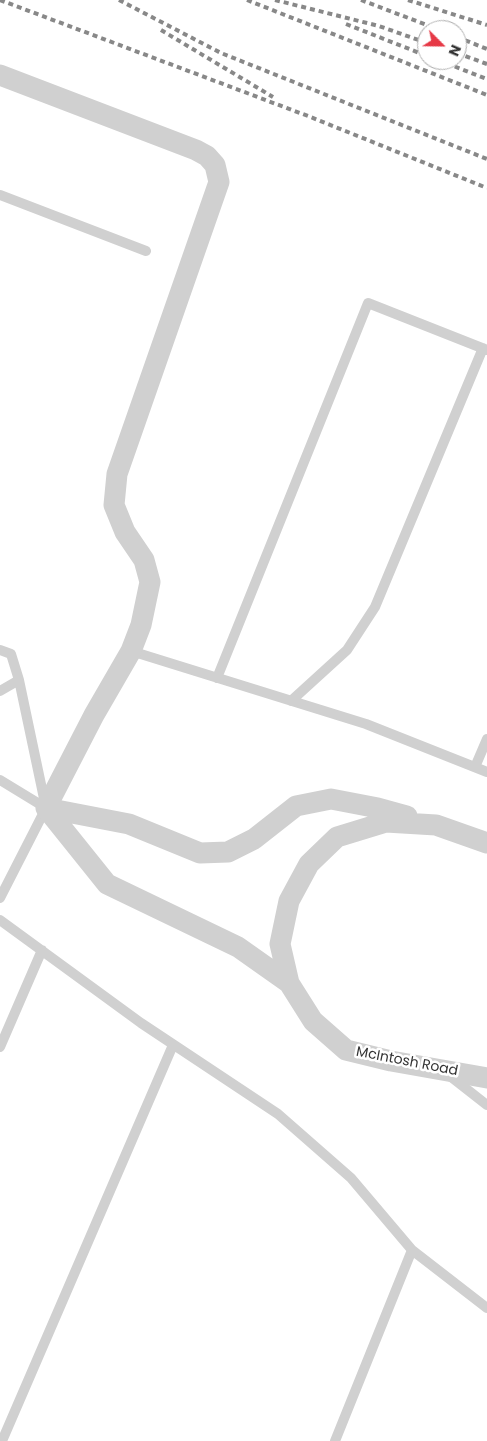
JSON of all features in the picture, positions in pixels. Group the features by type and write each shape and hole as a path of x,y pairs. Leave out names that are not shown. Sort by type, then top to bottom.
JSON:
{"street":[{"path":"0,75 196,150 207,156 215,165 219,182 117,474 114,505 124,532 144,560 150,582 141,625 131,651 94,715 46,808"},
{"path":"46,808 129,824 200,853 228,852 254,840 296,806 332,799 378,808 436,825"},
{"path":"46,808 107,884 238,947 289,983"},
{"name":"McIntosh Road","path":"487,843 436,825 386,822 337,837 309,864 289,901 280,944 289,983 313,1021 346,1050 487,1078"}],"lane":[{"path":"0,195 146,251"},
{"path":"217,678 368,303 485,349 375,607 347,650 291,700"},
{"path":"0,650 11,654 19,680 46,808 0,898"},
{"path":"131,651 366,724 487,772"},
{"path":"0,691 19,680"},
{"path":"475,767 487,739"},
{"path":"0,780 46,808"},
{"path":"0,920 173,1045 278,1114 351,1178 412,1250 487,1308"},
{"path":"0,1047 42,950"},
{"path":"2,1441 173,1045"},
{"path":"443,1070 487,1105"},
{"path":"335,1441 412,1250"}],"railway":[{"path":"0,0 308,116 487,188"},
{"path":"119,0 221,53 487,159"},
{"path":"247,0 487,95"},
{"path":"275,0 379,26 417,39"},
{"path":"361,0 417,21"},
{"path":"408,0 487,25"},
{"path":"346,24 417,52"},
{"path":"161,30 273,97"},
{"path":"467,41 487,49"},
{"path":"467,57 487,64"},
{"path":"464,70 487,79"}]}
